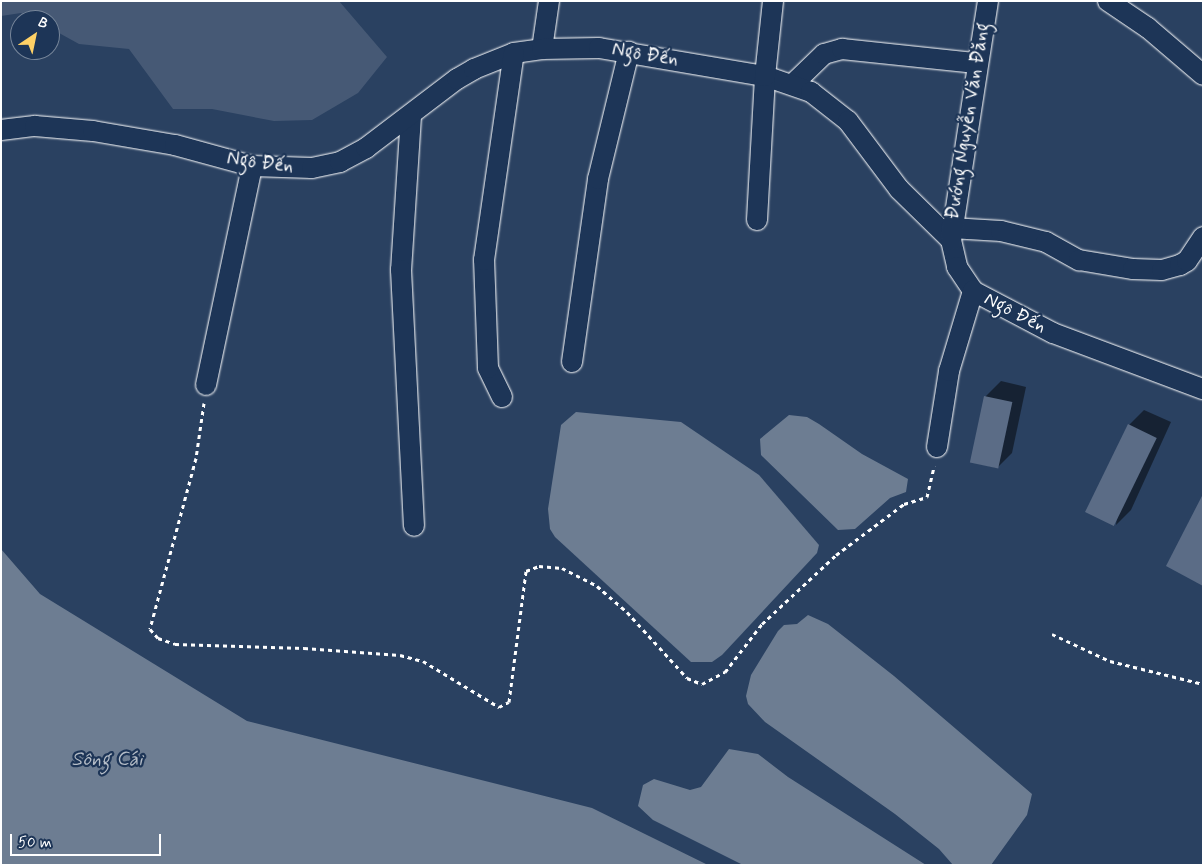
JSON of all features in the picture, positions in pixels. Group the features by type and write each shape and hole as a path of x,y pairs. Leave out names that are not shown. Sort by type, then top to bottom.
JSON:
{"street":[{"path":"542,49 549,1"},
{"path":"757,220 765,76 773,1"},
{"name":"Đướng Nguyễn Văn Đăng","path":"951,234 971,124 976,63 988,1"},
{"path":"1108,1 1148,28 1203,75"},
{"name":"Ngô Đến","path":"1,130 35,126 121,134 252,166 312,168 340,162 411,116 474,69 514,53 542,49 582,47 629,52 765,76 812,92 848,121 899,189 951,234 956,249 957,267 972,291 1053,333 1203,388"},
{"path":"793,84 809,65 824,54 842,49 976,63"},
{"path":"572,362 598,179 629,52"},
{"path":"502,397 488,368 484,260 514,53"},
{"path":"411,116 401,270 414,526"},
{"path":"206,385 252,166"},
{"path":"951,234 1001,231 1046,242 1079,260 1133,270 1162,270 1180,265 1188,261 1203,237"},
{"path":"937,447 950,371 972,291"}],"path":[{"path":"206,385 196,458 150,629 158,638 175,644 304,648 400,655 423,661 499,707 509,702 526,571 539,566 562,568 597,586 627,612 688,678 702,684 724,672 762,624 836,555 904,504 927,497 937,447"},
{"path":"1052,634 1110,661 1203,684"}],"shaded area":[{"path":"1,1 339,1 387,57 358,93 312,120 274,121 212,109 173,109 129,49 79,44 60,34 60,10 10,10 10,15 1,16"}],"water":[{"path":"576,412 681,422 759,475 819,545 817,553 722,655 712,662 691,662 555,537 550,529 548,509 561,425"},
{"path":"789,415 807,417 862,454 908,479 906,492 890,498 855,529 838,530 761,455 760,439"},
{"name":"Sông Cái","path":"1,549 40,594 247,721 592,808 708,865 1,865"},
{"path":"808,615 828,624 894,676 1032,794 1027,815 991,865 953,865 939,849 895,814 765,722 748,704 746,696 751,675 778,631 784,625 797,624"},
{"path":"729,749 758,754 788,777 926,865 743,865 653,820 638,806 643,785 654,779 690,790 701,787"}],"building":[{"path":"984,396 1012,402 998,469 970,463"},
{"path":"1128,424 1157,438 1114,526 1085,512"},
{"path":"1203,494 1203,586 1166,566"}]}
